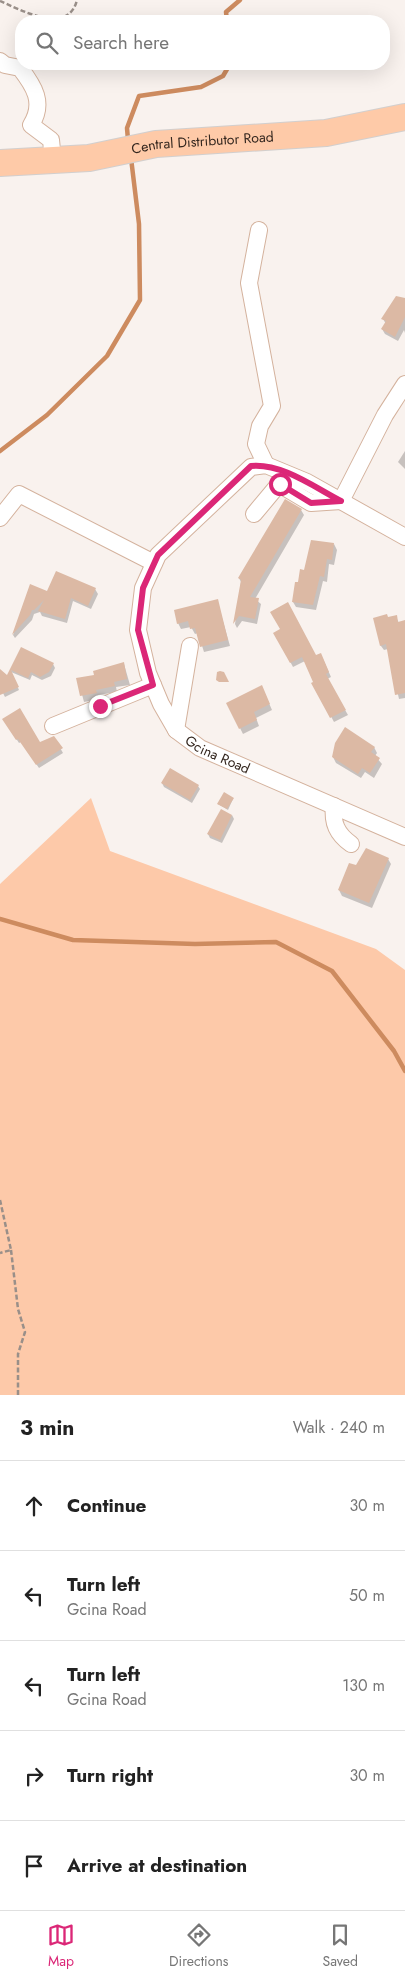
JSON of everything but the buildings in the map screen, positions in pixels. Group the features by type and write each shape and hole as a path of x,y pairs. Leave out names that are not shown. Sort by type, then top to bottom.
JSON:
{"highway":[{"name":"Central Distributor Road","path":"0,176 92,163 156,150 326,133 405,117"},
{"name":"Central Distributor Road","path":"156,150 324,147 405,130"},
{"name":"Central Distributor Road","path":"0,163 53,160 92,163"}],"street":[{"path":"0,61 4,65 15,67"},
{"path":"22,70 36,89 38,102 36,116 31,125 51,140 53,160"},
{"path":"259,230 250,283 272,406 260,426 256,444 266,465 307,482 405,537"},
{"path":"341,501 385,415 405,384"},
{"name":"Gcina Road","path":"266,465 251,466 158,555 143,588 138,630 153,685 161,704 176,730 200,748 405,837"},
{"path":"254,514 280,484 311,503 341,501"},
{"path":"0,518 19,494 154,563"},
{"path":"176,730 190,646"},
{"path":"53,726 153,685"},
{"path":"334,806 332,818 337,830 351,844"}],"path":[{"path":"67,15 75,7 77,0"},
{"path":"0,1 33,15"},
{"path":"0,1200 11,1250 18,1309 25,1332 18,1354 18,1395"},
{"path":"0,1253 11,1250"}],"shaded area":[{"path":"91,798 110,851 376,949 405,970 405,1395 0,1395 0,884"}],"waterway":[{"path":"226,15 226,12 240,0"},
{"path":"128,140 127,128 139,96 201,87 223,76 226,70"},
{"path":"0,451 47,415 107,356 140,300 139,224 131,158"},
{"path":"0,919 73,940 195,944 276,942 332,971 394,1051 405,1071"}],"route":[{"path":"100,706 153,685 148,673 138,630 143,588 158,555 251,466 266,465 307,482 341,501 311,503 280,484"}]}
